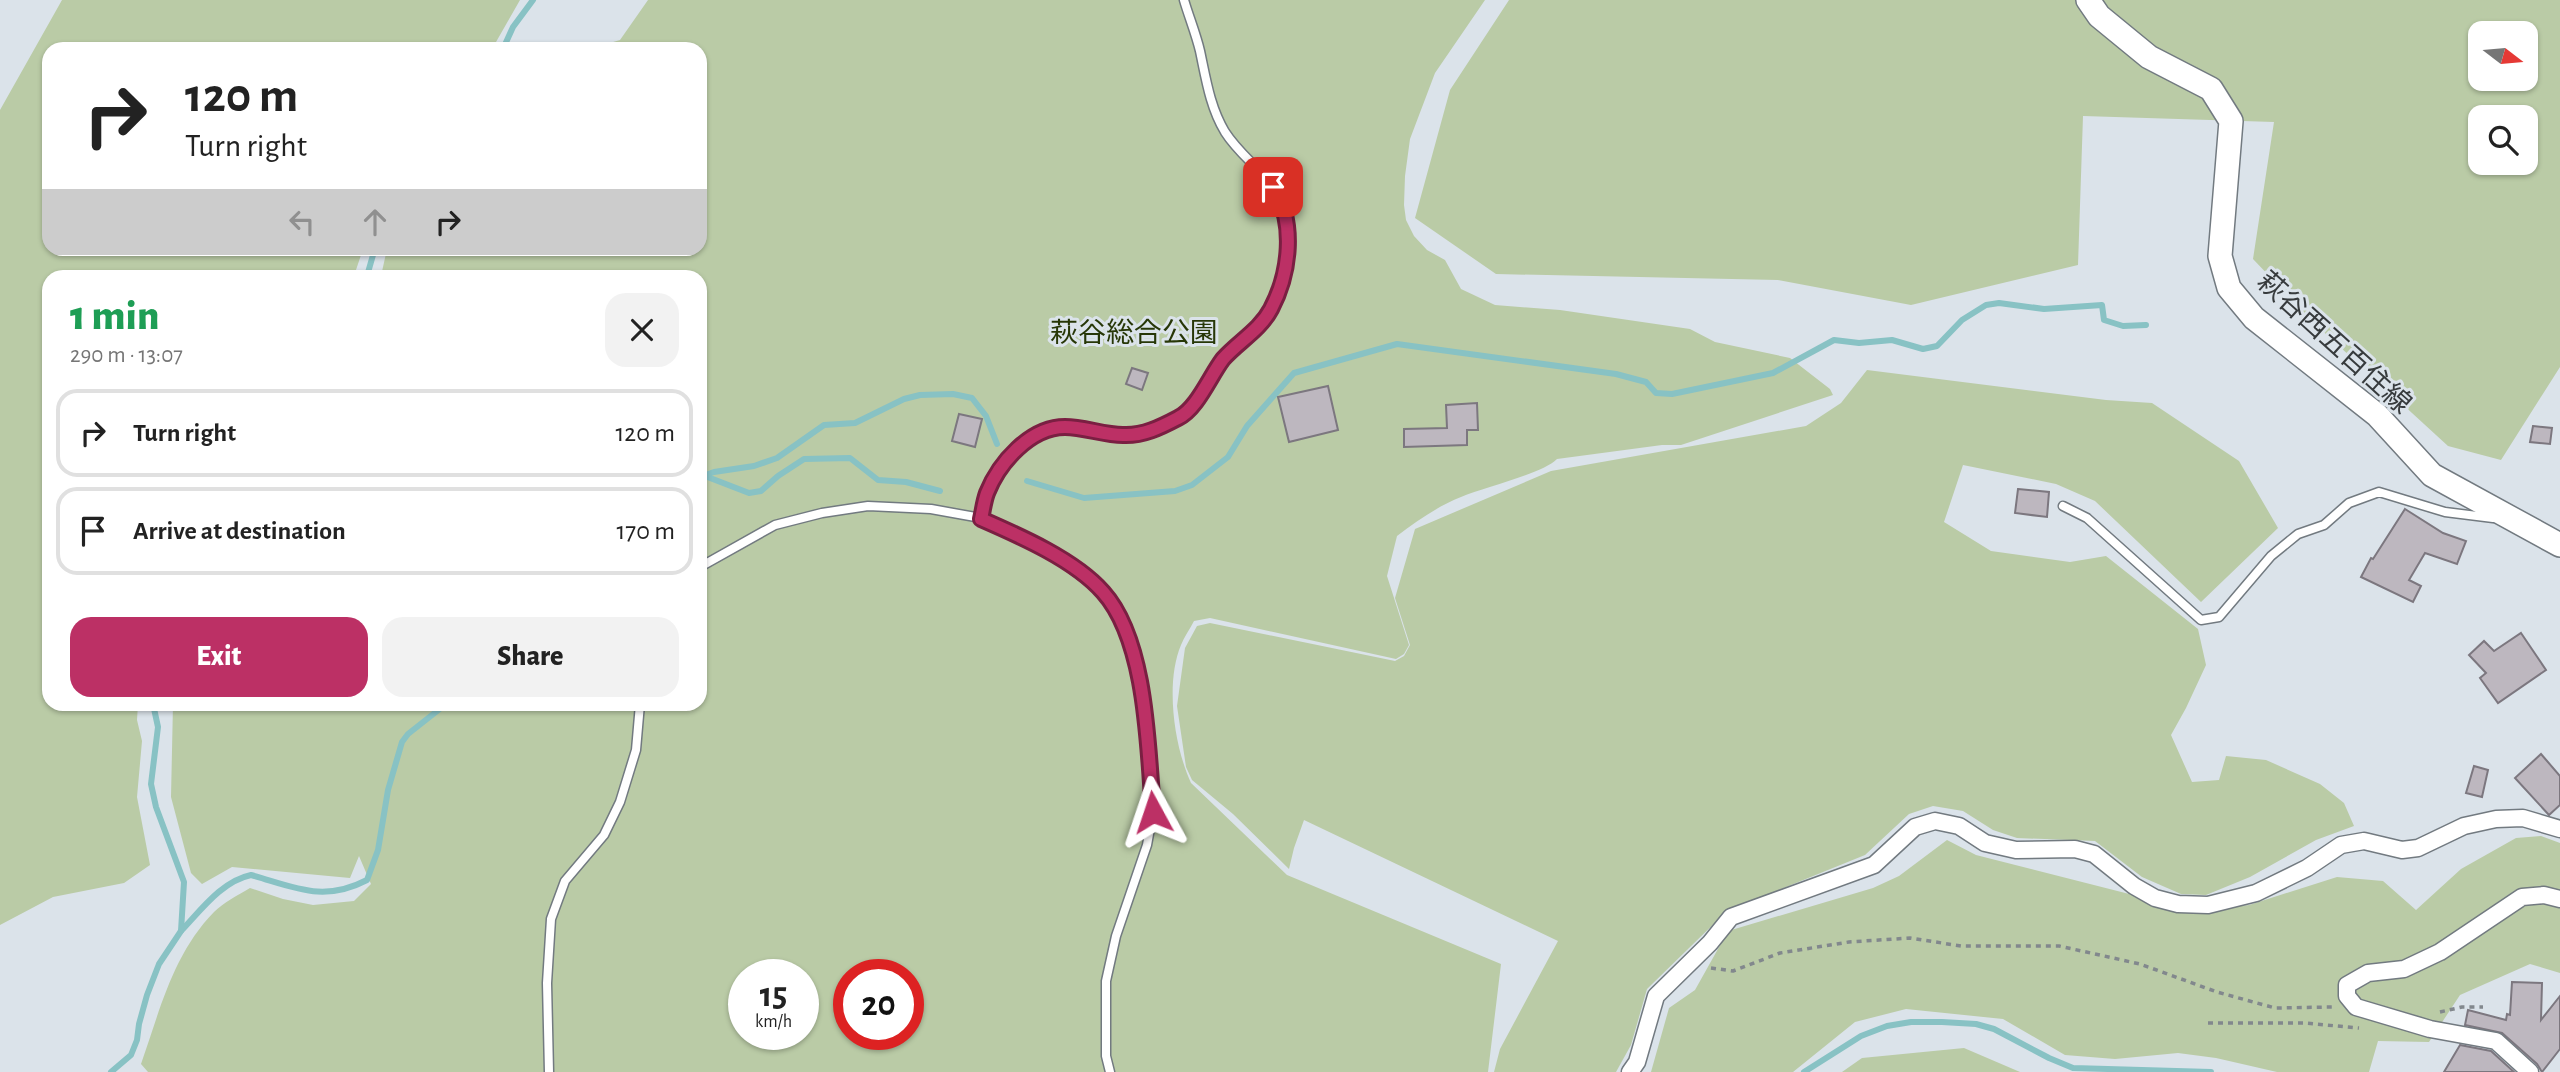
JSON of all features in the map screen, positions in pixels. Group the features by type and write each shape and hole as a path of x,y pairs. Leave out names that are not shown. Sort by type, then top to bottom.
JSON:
{"main road":[{"name":"萩谷西五百住線","path":"2088,0 2099,16 2149,57 2211,89 2231,121 2220,256 2229,288 2254,318 2377,415 2432,475 2560,545"}],"street":[{"path":"1630,1072 1637,1062 1656,996 1710,943 1731,917 1874,865 1915,827 1935,821 1959,825 1985,843 2006,848 2075,849 2094,855 2134,886 2155,898 2178,904 2198,905 2256,893 2307,868 2341,845 2364,841 2402,850 2417,848 2464,826 2496,819 2522,818 2560,829"},
{"path":"2530,1072 2496,1041 2430,1028 2356,1007 2347,996 2347,985 2368,973 2404,969 2440,952 2522,897 2544,895 2560,899"}],"lane":[{"path":"981,519 987,492 1007,458 1046,431 1063,427 1122,436 1149,432 1182,416 1206,387 1224,359 1250,335 1270,310 1286,270 1288,225 1281,200 1264,174 1226,133 1209,97 1199,48 1184,0"},
{"path":"2063,506 2087,518 2201,620 2219,617 2271,556 2298,534 2324,525 2349,503 2379,492 2445,512 2513,520"},
{"path":"707,563 775,525 822,513 868,506 931,509 981,519 1043,548 1104,592 1133,646 1145,722 1153,812 1147,845 1116,936 1107,981 1106,1056 1110,1072"},
{"path":"549,1072 547,983 551,919 565,881 604,835 620,802 636,750 639,711"}],"path":[{"path":"1688,964 1734,971 1780,953 1849,942 1898,939 1961,946 2059,946 2140,964 2217,992 2276,1008 2356,1007"},
{"path":"2208,1023 2304,1023 2362,1028"}],"green space":[{"path":"62,0 520,0 496,42 42,42 42,256 361,256 356,270 42,270 42,711 138,711 142,741 137,797 150,865 124,883 53,897 0,925 0,110"},
{"name":"萩谷総合公園","path":"648,0 1485,0 1435,73 1410,139 1405,176 1406,220 1414,236 1427,250 1445,260 1461,289 1495,305 1560,310 1690,329 1715,342 1790,358 1830,389 1833,395 1681,445 1662,445 1557,459 1539,470 1461,497 1428,514 1397,536 1387,576 1409,645 1404,654 1396,659 1210,618 1194,621 1184,639 1176,660 1173,696 1176,733 1191,783 1287,875 1501,964 1488,1072 148,1072 141,1064 178,964 200,928 222,905 250,888 313,905 354,901 371,884 359,856 350,878 232,867 202,884 191,873 171,797 173,711 707,711 707,270 382,270 385,256 707,256 707,42 613,42 620,40"},
{"path":"1509,0 2560,0 2560,367 2501,460 2448,446 2316,325 2253,259 2274,122 2083,116 2078,265 1911,305 1778,280 1496,274 1415,218 1450,90"},
{"path":"1867,370 2106,400 2152,403 2239,461 2278,528 2201,602 2095,501 2056,484 1963,465 1944,522 1991,551 2070,562 2106,556 2198,629 2206,665 2171,735 2192,782 2219,780 2226,756 2266,760 2320,784 2344,803 2354,826 2316,840 2250,877 2206,895 2181,894 2142,877 2095,841 2017,838 1993,830 1963,811 1933,806 1909,814 1865,855 1727,911 1647,989 1631,1045 1616,1072 1494,1072 1500,1049 1558,941 1304,820 1289,869 1233,814 1192,780 1186,767 1177,706 1185,648 1197,626 1210,623 1395,661 1404,656 1410,645 1395,598 1415,529 1551,471 1806,426 1841,403"},
{"path":"2541,836 2560,843 2560,973 2530,964 2460,995 2429,1042 2378,1041 2369,1072 2277,1072 2216,1058 2178,1053 2115,1059 2065,1055 2003,1019 1906,1009 1855,1022 1793,1072 1651,1072 1669,1008 1695,990 1728,931 1873,888 1899,876 1947,840 1976,855 2196,911 2249,905 2337,877 2383,881 2416,910 2461,869 2516,838"},
{"path":"1964,1048 2020,1072 1842,1072 1862,1058"}],"building":[{"path":"1132,368 1148,373 1142,390 1126,384"},
{"path":"1328,386 1338,430 1289,442 1278,397"},
{"path":"1477,403 1478,430 1467,430 1467,445 1404,447 1404,429 1447,428 1446,405"},
{"path":"959,414 982,419 975,447 952,441"},
{"path":"2533,426 2552,428 2550,444 2530,442"},
{"path":"2018,489 2049,492 2047,517 2015,513"},
{"path":"2405,509 2443,533 2466,541 2457,564 2425,553 2409,580 2421,586 2413,602 2361,577"},
{"path":"2521,633 2546,670 2498,703 2480,678 2486,673 2469,655 2484,641 2494,651"},
{"path":"2541,754 2560,776 2560,805 2549,815 2515,778"},
{"path":"2474,766 2488,770 2482,797 2466,793"},
{"path":"2512,982 2542,983 2541,1020 2560,996 2560,1049 2542,1072 2537,1064 2502,1033 2465,1025 2468,1010 2506,1020 2507,1014 2510,1015"},
{"path":"2460,1045 2491,1051 2514,1072 2444,1072"}],"waterway":[{"path":"506,42 513,27 533,0"},
{"path":"369,270 373,256"},
{"path":"1027,481 1084,498 1175,491 1192,485 1228,457 1247,426 1294,373 1397,344 1616,374 1646,382 1656,393 1672,394 1773,373 1834,340 1859,343 1892,340 1923,349 1937,346 1962,320 1986,305 1999,303 2044,309 2102,305 2104,320 2123,326 2146,325"},
{"path":"707,474 754,466 777,458 824,425 855,423 904,399 920,395 953,394 972,398 986,416 997,444"},
{"path":"707,477 749,493 761,491 804,459 850,458 878,480 906,482 940,491"},
{"path":"111,1072 131,1055 147,995 159,964 181,931 184,882 156,807 151,784 158,727 155,711"},
{"path":"181,931 221,890 240,878 251,875 295,888 322,892 336,891 367,880 378,850 388,790 402,742 437,711"},
{"path":"1804,1072 1861,1036 1887,1026 1911,1022 1976,1024 1994,1029 2073,1068 2211,1072"}],"route":[{"path":"1153,812 1145,722 1133,646 1118,615 1104,592 1075,569 1043,548 981,519 987,492 1007,458 1046,431 1063,427 1122,436 1149,432 1182,416 1206,387 1224,359 1250,335 1270,310 1286,270 1288,225 1281,200 1273,187"}]}
